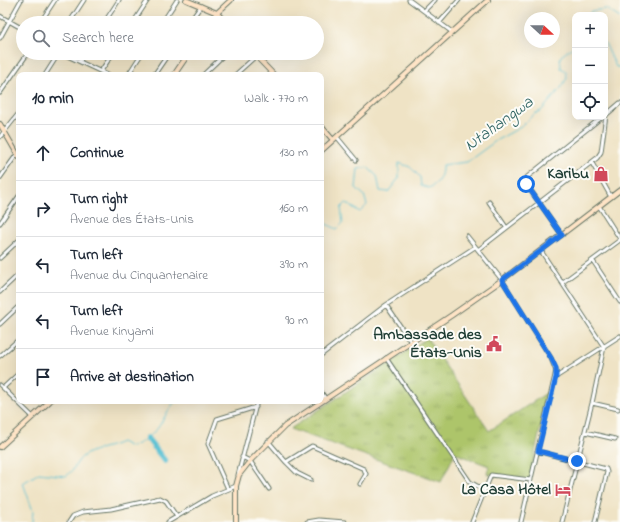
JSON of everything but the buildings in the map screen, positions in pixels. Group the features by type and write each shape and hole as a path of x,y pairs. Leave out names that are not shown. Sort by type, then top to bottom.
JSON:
{"street":[{"path":"0,38 21,0"},
{"path":"45,16 55,0"},
{"path":"74,16 84,0"},
{"path":"109,16 119,0"},
{"path":"138,16 148,0"},
{"path":"167,16 177,0"},
{"path":"186,0 192,1 217,13 220,16"},
{"path":"215,16 231,0"},
{"path":"411,0 452,32"},
{"path":"424,11 435,0"},
{"path":"439,23 460,0"},
{"path":"481,0 484,4"},
{"path":"324,148 488,0"},
{"path":"195,16 201,6"},
{"path":"0,16 16,25"},
{"path":"0,94 23,60"},
{"path":"47,72 55,60"},
{"path":"80,61 101,72 109,60"},
{"path":"130,72 138,60"},
{"path":"156,72 164,60"},
{"path":"176,72 184,60"},
{"path":"206,72 219,60"},
{"path":"238,72 249,60"},
{"path":"259,60 270,72"},
{"path":"608,113 620,103"},
{"path":"0,137 16,117"},
{"path":"562,235 526,184 526,178 598,120"},
{"path":"324,353 386,305 476,248 592,163 601,152 605,120"},
{"path":"0,124 16,152"},
{"path":"324,130 335,138 356,160"},
{"path":"0,178 16,158"},
{"path":"592,163 611,197"},
{"path":"325,398 502,280 620,190"},
{"path":"0,223 16,200"},
{"path":"489,202 506,227"},
{"path":"563,282 620,239 599,206"},
{"path":"467,236 502,280 556,368 556,377 521,522"},
{"path":"0,258 16,243"},
{"path":"541,250 604,346 592,403 562,522"},
{"path":"593,260 620,302"},
{"path":"0,292 16,277"},
{"path":"386,305 411,342"},
{"path":"0,324 16,309"},
{"path":"556,377 620,336"},
{"path":"0,356 16,342"},
{"path":"386,358 470,482 484,490"},
{"path":"3,388 16,376"},
{"path":"0,385 16,400"},
{"path":"592,403 618,409"},
{"path":"20,404 33,417"},
{"path":"0,447 47,404"},
{"path":"236,522 237,479 256,404"},
{"path":"228,489 208,444 218,418 256,404"},
{"path":"237,479 250,461 268,441 287,424 316,404"},
{"path":"585,432 615,439"},
{"path":"268,441 297,473 310,480"},
{"path":"286,462 308,447 314,447 365,469 366,474 360,484"},
{"path":"538,451 606,469 607,472 595,522"},
{"path":"242,457 250,461 270,489"},
{"path":"472,522 490,475 492,474 531,480"},
{"path":"168,522 236,486"},
{"path":"69,522 70,518 77,514 111,509 160,498 166,501 176,517"},
{"path":"307,522 319,520 345,522"}],"green space":[{"path":"427,338 489,431 548,392 529,481 487,474 489,466 455,453 441,482 290,429"}],"waterway":[{"name":"Ntahangwa","path":"590,12 606,9 620,18"},
{"name":"Ntahangwa","path":"324,222 337,229 343,223 341,208 346,203 360,212 367,205 364,195 356,188 358,169 367,167 377,176 380,191 388,192 399,178 399,163 410,167 420,177 421,186 429,188 439,179 442,172 442,165 467,162 497,140 521,127 534,114 541,111 561,88 567,78 566,71 561,68 560,57 572,47"},
{"path":"607,48 616,67 620,67"},
{"name":"Ntahangwa","path":"32,522 33,511 23,483 39,473 66,476 82,457 94,451 121,442 131,447 138,444 157,429 174,404"},
{"path":"147,438 165,461"}],"place":[{"name":"Karibu","path":"601,174"},
{"name":"Ambassade des États-Unis","path":"494,344"},
{"name":"La Casa Hôtel","path":"563,490"}],"route":[{"path":"526,184 533,196 562,235 502,280 556,368 556,377 538,451 577,461"}]}
